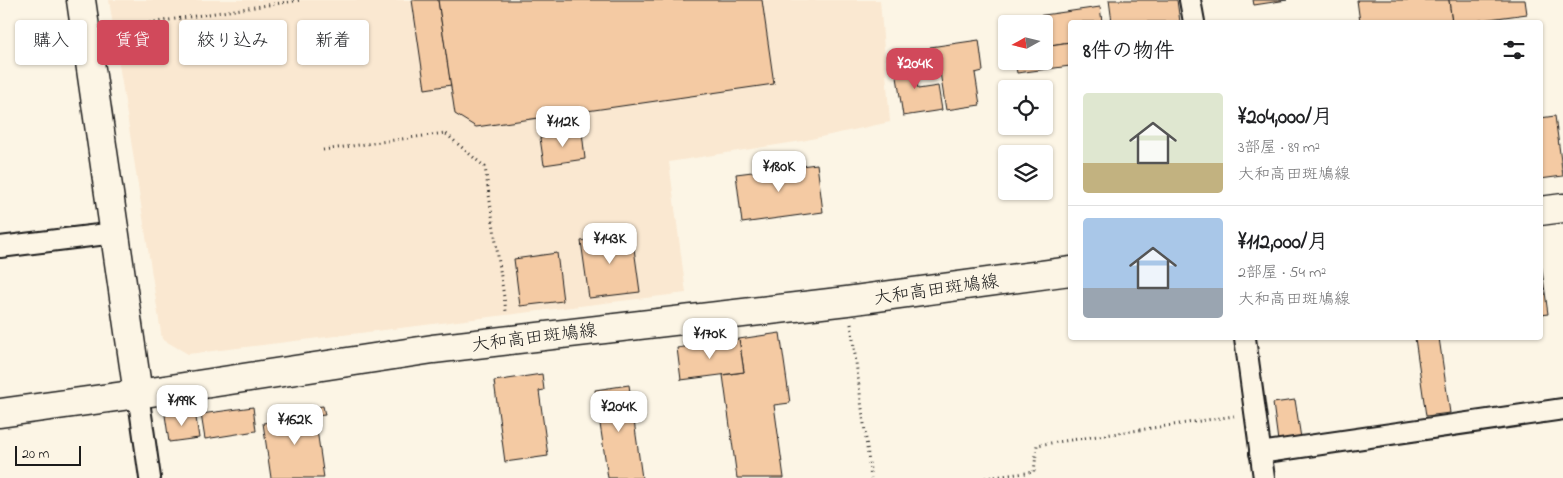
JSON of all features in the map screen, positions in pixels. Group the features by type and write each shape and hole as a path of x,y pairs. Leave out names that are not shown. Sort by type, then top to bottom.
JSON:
{"main road":[{"path":"81,0 138,394"},
{"path":"1543,211 1563,208"},
{"name":"大和高田斑鳩線","path":"0,413 442,348 848,301 1068,271"}],"street":[{"path":"1190,0 1194,20"},
{"path":"0,247 115,233"},
{"path":"1245,340 1264,478"},
{"path":"138,394 150,478"},
{"path":"1260,453 1563,409"}],"path":[{"path":"169,20 301,0"},
{"path":"323,150 445,133 485,167 506,311"},
{"path":"848,301 871,478"},
{"path":"984,478 1034,472 1037,445 1255,414"}],"shaded area":[{"path":"109,0 880,0 890,122 802,141 669,162 686,293 188,354 162,339 119,65 169,65 169,20 112,20"}],"building":[{"path":"412,0 438,0 451,85 425,89"},
{"path":"438,0 762,0 774,84 476,127 455,114"},
{"path":"1109,0 1177,0 1180,20 1112,20"},
{"path":"1253,0 1287,0 1254,5"},
{"path":"1357,0 1449,0 1452,20 1360,20"},
{"path":"1449,0 1525,0 1527,14 1482,20 1452,20"},
{"path":"1100,7 1102,20 1068,20 1068,42 1053,45 1053,15 1044,15"},
{"path":"979,40 983,71 975,73 980,105 946,110 940,72 934,73 930,47"},
{"path":"1068,42 1068,66 1053,68 1053,45"},
{"path":"912,54 918,89 938,86 942,110 903,116 894,57"},
{"path":"1016,70 1040,70 1017,73"},
{"path":"1555,116 1563,176 1543,179 1543,118"},
{"path":"582,132 585,159 544,165 540,138"},
{"path":"817,164 823,212 742,223 736,174"},
{"path":"612,228 613,236 632,234 640,292 589,298 581,241 598,238 597,230"},
{"path":"557,253 563,301 520,306 514,259"},
{"path":"1543,278 1548,314 1543,315"},
{"path":"780,333 790,403 774,405 784,478 737,478 723,375 744,372 739,339"},
{"path":"739,339 744,372 681,380 677,348"},
{"path":"1415,340 1439,340 1450,413 1426,416"},
{"path":"542,374 544,390 539,391 548,456 505,462 494,381"},
{"path":"629,385 642,478 608,478 595,390"},
{"path":"1295,400 1301,438 1278,441 1273,403"},
{"path":"323,406 325,415 315,416 324,478 271,478 263,423 296,418 295,410"},
{"path":"253,407 256,431 205,439 201,414"},
{"path":"195,411 199,438 169,442 165,415"}]}
